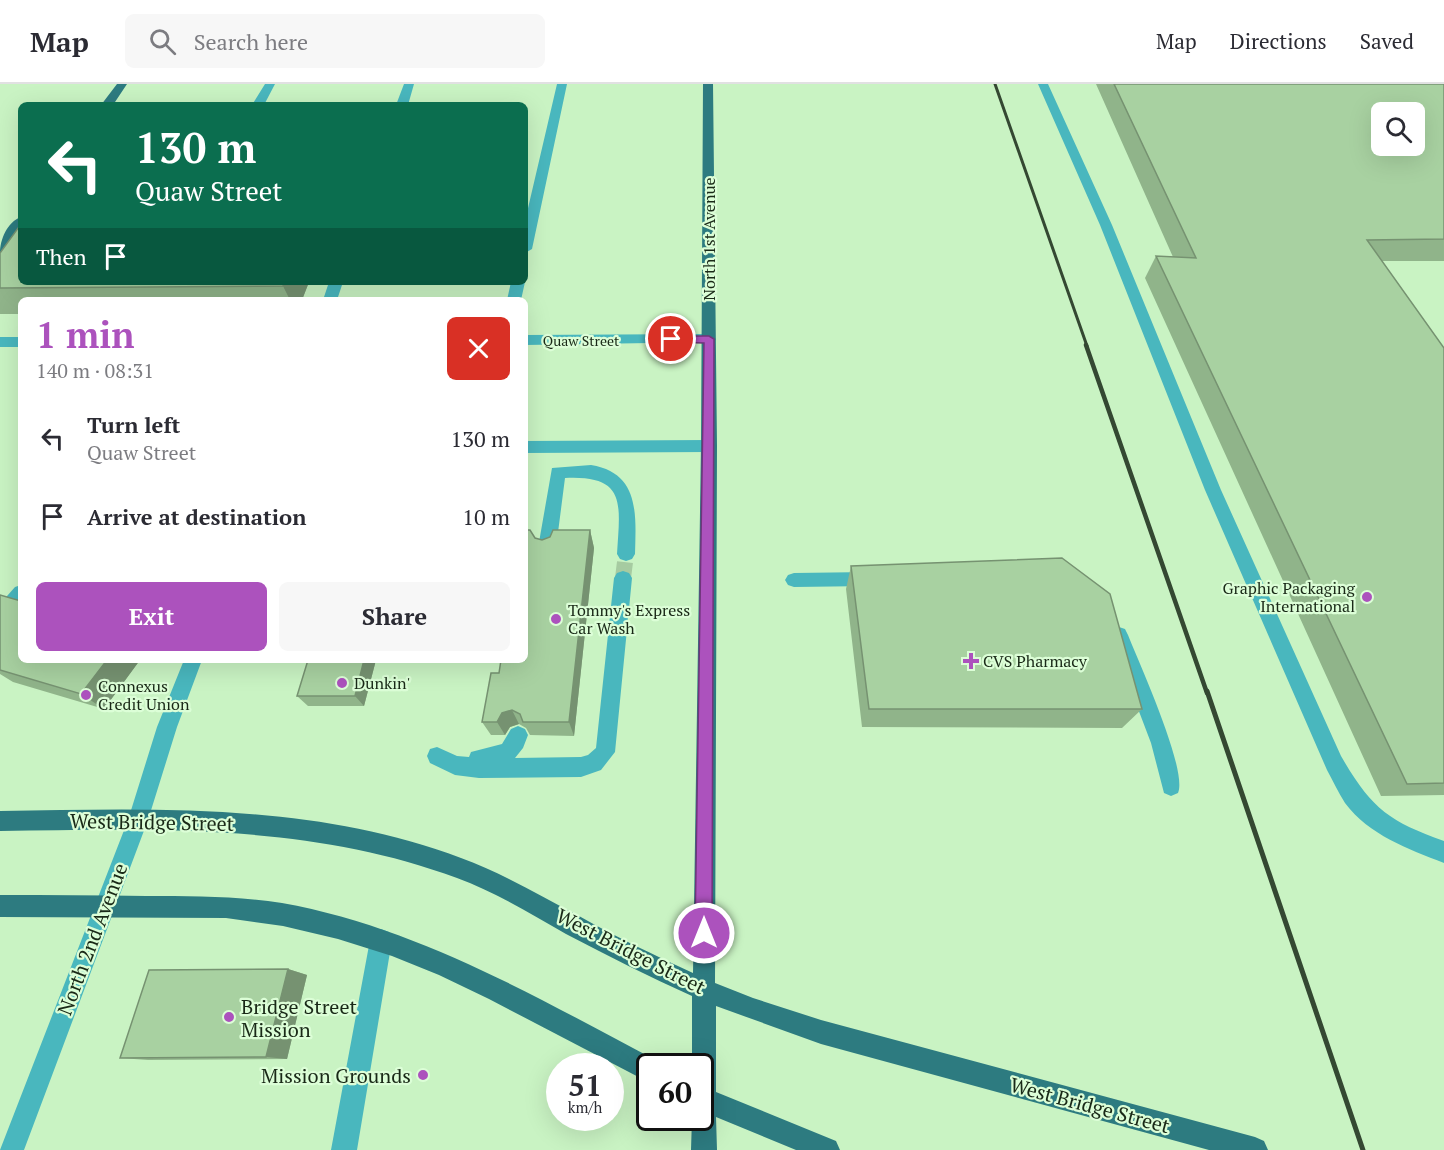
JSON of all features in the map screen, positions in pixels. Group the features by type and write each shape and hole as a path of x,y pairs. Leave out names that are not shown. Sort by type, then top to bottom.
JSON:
{"main road":[{"path":"108,102 122,84"},
{"name":"North 1st Avenue","path":"703,1053 709,446 708,84"},
{"path":"0,249 18,225"},
{"name":"West Bridge Street","path":"0,821 138,820 258,824 302,828 396,846 460,868 530,900 639,960 753,1010 824,1032 1253,1150"},
{"path":"0,906 198,906 254,909 312,920 381,940 429,958 636,1064"},
{"path":"714,1104 827,1150"},
{"name":"North 1st Avenue","path":"704,1131 704,1150"}],"street":[{"path":"260,102 270,84"},
{"path":"403,102 409,84"},
{"path":"528,236 562,84"},
{"path":"1043,84 1106,225 1213,490 1334,763 1354,799 1374,819 1393,832 1444,852"},
{"name":"Quaw Street","path":"528,340 709,339"},
{"path":"0,342 18,342"},
{"path":"528,447 709,446"},
{"path":"547,548 558,472 596,472 614,481 627,501 626,554"},
{"path":"518,735 518,742 508,752 498,757 467,759 438,756 455,765 479,768 582,766 600,759 605,752 623,578"},
{"path":"794,580 893,578"},
{"path":"0,617 18,596"},
{"path":"1113,621 1161,743 1171,786"},
{"name":"North 2nd Avenue","path":"11,1150 138,820 167,727 192,663"},
{"path":"344,1150 381,940"}],"building":[{"name":"Graphic Packaging International","path":"1114,84 1444,84 1444,239 1367,240 1444,348 1444,783 1407,784 1156,256 1196,258"},
{"path":"18,228 18,285 283,285 0,288 0,253"},
{"name":"Tommy's Express Car Wash","path":"528,530 535,538 542,540 550,537 553,530 590,530 569,722 523,722 520,714 512,710 502,713 497,722 482,722 491,673 499,673 501,663 528,663"},
{"path":"1062,558 1110,594 1142,709 869,709 851,566"},
{"path":"0,595 18,600 18,663 105,663 81,694 0,670"},
{"path":"307,663 363,663 355,696 297,696"},
{"name":"Bridge Street Mission","path":"288,969 266,1057 120,1058 149,970"}],"tunnel":[{"path":"623,578 626,554"}],"railway":[{"path":"995,84 1087,346"},
{"path":"1086,345 1207,693"},
{"path":"1207,691 1363,1150"}],"place":[{"name":"Graphic Packaging International","path":"1367,597"},
{"name":"Tommy's Express Car Wash","path":"556,619"},
{"name":"CVS Pharmacy","path":"971,661"},
{"name":"Dunkin'","path":"342,683"},
{"name":"Connexus Credit Union","path":"86,695"},
{"name":"Bridge Street Mission","path":"229,1017"},
{"name":"Mission Grounds","path":"423,1075"}],"route":[{"path":"671,339 709,339 704,933"}]}
